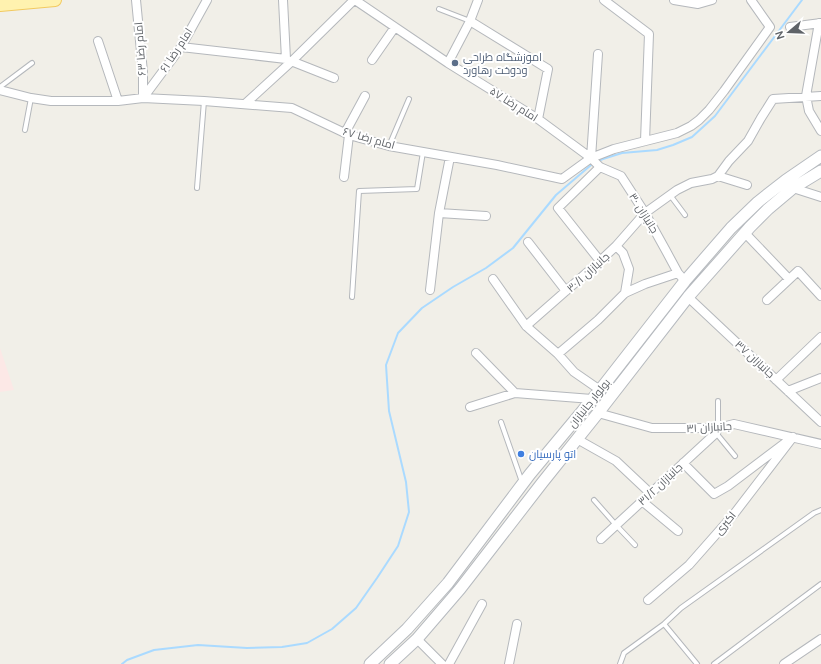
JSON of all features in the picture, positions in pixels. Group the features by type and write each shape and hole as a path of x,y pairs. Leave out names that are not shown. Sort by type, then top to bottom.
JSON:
{"main road":[{"path":"0,6 55,0"},
{"name":"بولوار جانبازان","path":"370,664 406,630 448,583 530,474 600,390 681,277 758,202 786,180 821,156"},
{"name":"بولوار جانبازان","path":"390,664 400,660 460,589 542,482 598,413 688,297 745,233 768,210 793,188 821,171"},
{"path":"530,474 542,482"}],"street":[{"name":"امام رضا ۶۳","path":"136,0 143,72 143,98"},
{"name":"امام رضا ۶۱","path":"143,98 181,47 206,0"},
{"path":"283,0 289,60"},
{"path":"245,104 289,60 354,0"},
{"name":"امام رضا ۵۷","path":"354,0 448,63 538,119 591,158"},
{"path":"448,63 470,21 478,0"},
{"path":"604,0 649,34 645,141"},
{"path":"674,0 698,4 712,0"},
{"name":"امام رضا ۶۷","path":"0,88 31,98 51,101 118,101 143,98 292,108 347,134 389,146 497,165 562,179 591,158 614,149 677,133 699,120 724,91 770,27 751,0"},
{"path":"470,21 548,69 538,119"},
{"path":"790,27 820,23 806,96 809,111 821,131"},
{"path":"372,60 395,27"},
{"path":"98,41 118,101"},
{"path":"181,47 289,60 334,78"},
{"path":"591,158 598,54"},
{"path":"344,177 347,134 364,96"},
{"path":"747,185 718,176 748,141 773,98 821,96"},
{"path":"430,290 439,213 450,157"},
{"name":"جانبازان ۳۰","path":"591,158 600,166 621,176 666,248 681,277"},
{"path":"600,166 558,208 600,261"},
{"name":"جانبازان ۳۰/۱","path":"526,326 616,246 645,213 677,190 691,183 712,179 718,176"},
{"path":"793,188 821,197"},
{"path":"439,213 486,216"},
{"path":"745,233 789,279"},
{"path":"528,242 566,291"},
{"path":"616,246 623,253 629,269 625,293"},
{"path":"767,300 798,271 821,296"},
{"path":"558,354 598,320 625,293 645,284 681,277"},
{"path":"493,279 526,326 558,354 574,372 600,390"},
{"name":"جانبازان ۳۷","path":"688,297 821,422"},
{"path":"776,380 821,337"},
{"path":"476,353 515,393"},
{"path":"788,391 821,378"},
{"path":"470,407 515,393 592,399"},
{"name":"جانبازان ۳۱","path":"598,413 652,428 717,430 734,424 821,444"},
{"name":"جانبازان ۳۱/۲","path":"601,538 717,430"},
{"path":"683,463 714,494 728,486 793,437"},
{"name":"اکبری","path":"648,600 689,565 734,514 793,437"},
{"path":"577,439 616,461 650,494"},
{"path":"642,501 678,531"},
{"path":"449,664 482,604"},
{"path":"509,664 517,624"},
{"path":"417,639 442,664"},
{"path":"784,664 821,639"}],"lane":[{"path":"439,9 470,21"},
{"path":"0,88 32,63"},
{"path":"25,130 31,98"},
{"path":"389,146 409,99"},
{"path":"197,188 204,101"},
{"path":"352,297 360,191 417,189 423,152"},
{"path":"670,195 685,215"},
{"path":"718,401 717,430 735,456"},
{"path":"500,422 523,484"},
{"path":"594,500 635,545"},
{"path":"620,664 624,653 664,624 681,608 814,513 821,510"},
{"path":"714,664 821,584"},
{"path":"664,624 697,664"}],"shaded area":[{"path":"0,348 14,390 0,392"}],"waterway":[{"path":"598,161 622,153 657,150 692,137 715,116 802,0"},
{"path":"122,664 127,660 154,650 198,645 247,648 282,647 307,643 332,629 356,608 398,546 409,512 406,482 389,411 386,365 398,333 422,308 453,287 486,268 513,248 556,195 594,163"}],"place":[{"name":"اموزشگاه طراحی ودوخت رهاورد","path":"455,63"},
{"name":"اتو پارسیان","path":"521,454"}]}
